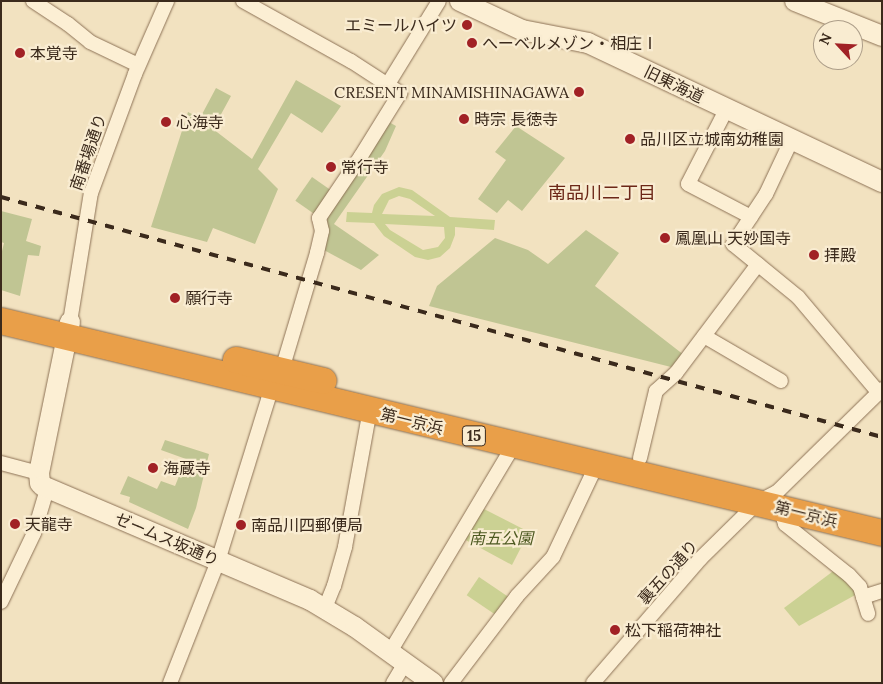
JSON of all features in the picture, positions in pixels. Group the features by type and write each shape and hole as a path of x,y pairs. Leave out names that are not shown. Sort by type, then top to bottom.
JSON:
{"highway":[{"name":"第一京浜","path":"1,305 68,330"},
{"name":"第一京浜","path":"1,321 68,330 277,379 640,458 771,501 882,533"},
{"name":"第一京浜","path":"277,379 370,410 514,446 771,501 882,516"}],"street":[{"path":"33,1 68,24 90,42 138,65"},
{"name":"南番場通り","path":"68,330 91,193 138,65 167,1"},
{"path":"172,682 218,561 317,253 322,231 319,218 361,156 400,93 260,5 243,1"},
{"path":"388,84 439,1"},
{"name":"旧東海道","path":"460,1 522,30 588,43 726,110 882,182"},
{"path":"795,1 882,36"},
{"path":"726,110 688,184 751,217"},
{"path":"792,139 766,194 733,244 798,297 880,390"},
{"path":"640,458 656,391 676,373 758,264"},
{"path":"1,602 34,533 68,330"},
{"path":"704,336 781,381"},
{"name":"裏五の通り","path":"593,683 700,560 771,501 880,390"},
{"path":"325,608 334,586 345,547 370,410"},
{"path":"393,683 397,657 514,446"},
{"path":"1,463 43,481"},
{"path":"451,683 517,596 553,557 597,464"},
{"name":"ゼームス坂通り","path":"43,481 325,608 433,683"},
{"path":"771,501 784,524 849,575 860,587 868,614"},
{"path":"863,597 882,591"}],"green space":[{"path":"296,80 341,106 322,133 291,113 258,169 278,189 255,244 213,228 207,242 151,227 188,112 200,118 216,88 231,96 213,129 252,159"},
{"path":"387,121 396,126 385,151 334,224 379,255 361,270 322,249 325,217"},
{"path":"516,126 565,158 522,211 508,200 497,213 478,199 506,160 495,152"},
{"path":"312,177 332,191 315,215 295,201"},
{"path":"399,187 412,190 450,217 495,220 494,230 455,227 455,235 450,248 440,257 428,260 415,257 384,236 374,223 346,222 347,212 372,213 374,205 382,194","holes":["399,196 410,199 435,216 382,214 389,200","385,224 444,227 445,238 438,247 423,250 390,230"]},
{"path":"1,211 32,219 26,241 41,246 39,256 28,255 20,296 1,290 1,255 4,243 1,242"},
{"path":"586,230 619,253 595,286 684,355 671,367 429,306 437,286 495,238 528,250 548,264"},
{"path":"165,440 209,454 196,508 188,529 129,502 130,497 120,494 128,476 157,489 161,481 175,486 186,459 161,450"},
{"name":"南五公園","path":"484,509 529,532 512,565 462,538 477,511"},
{"path":"836,569 857,594 799,626 784,608"},
{"path":"479,577 510,598 497,616 467,595"}],"railway":[{"path":"1,197 882,437"}],"place":[{"name":"エミールハイツ","path":"467,25"},
{"name":"へーベルメゾン・相庄Ⅰ","path":"472,43"},
{"name":"本覚寺","path":"20,53"},
{"name":"CRESENT MINAMISHINAGAWA","path":"579,92"},
{"name":"時宗 長徳寺","path":"464,119"},
{"name":"心海寺","path":"166,122"},
{"name":"品川区立城南幼稚園","path":"630,139"},
{"name":"常行寺","path":"331,167"},
{"name":"鳳凰山 天妙国寺","path":"665,238"},
{"name":"拝殿","path":"814,255"},
{"name":"願行寺","path":"175,298"},
{"name":"海蔵寺","path":"153,468"},
{"name":"天龍寺","path":"15,524"},
{"name":"南品川四郵便局","path":"241,525"},
{"name":"松下稲荷神社","path":"615,630"}],"district":[{"name":"南品川二丁目","path":"602,193"}]}
